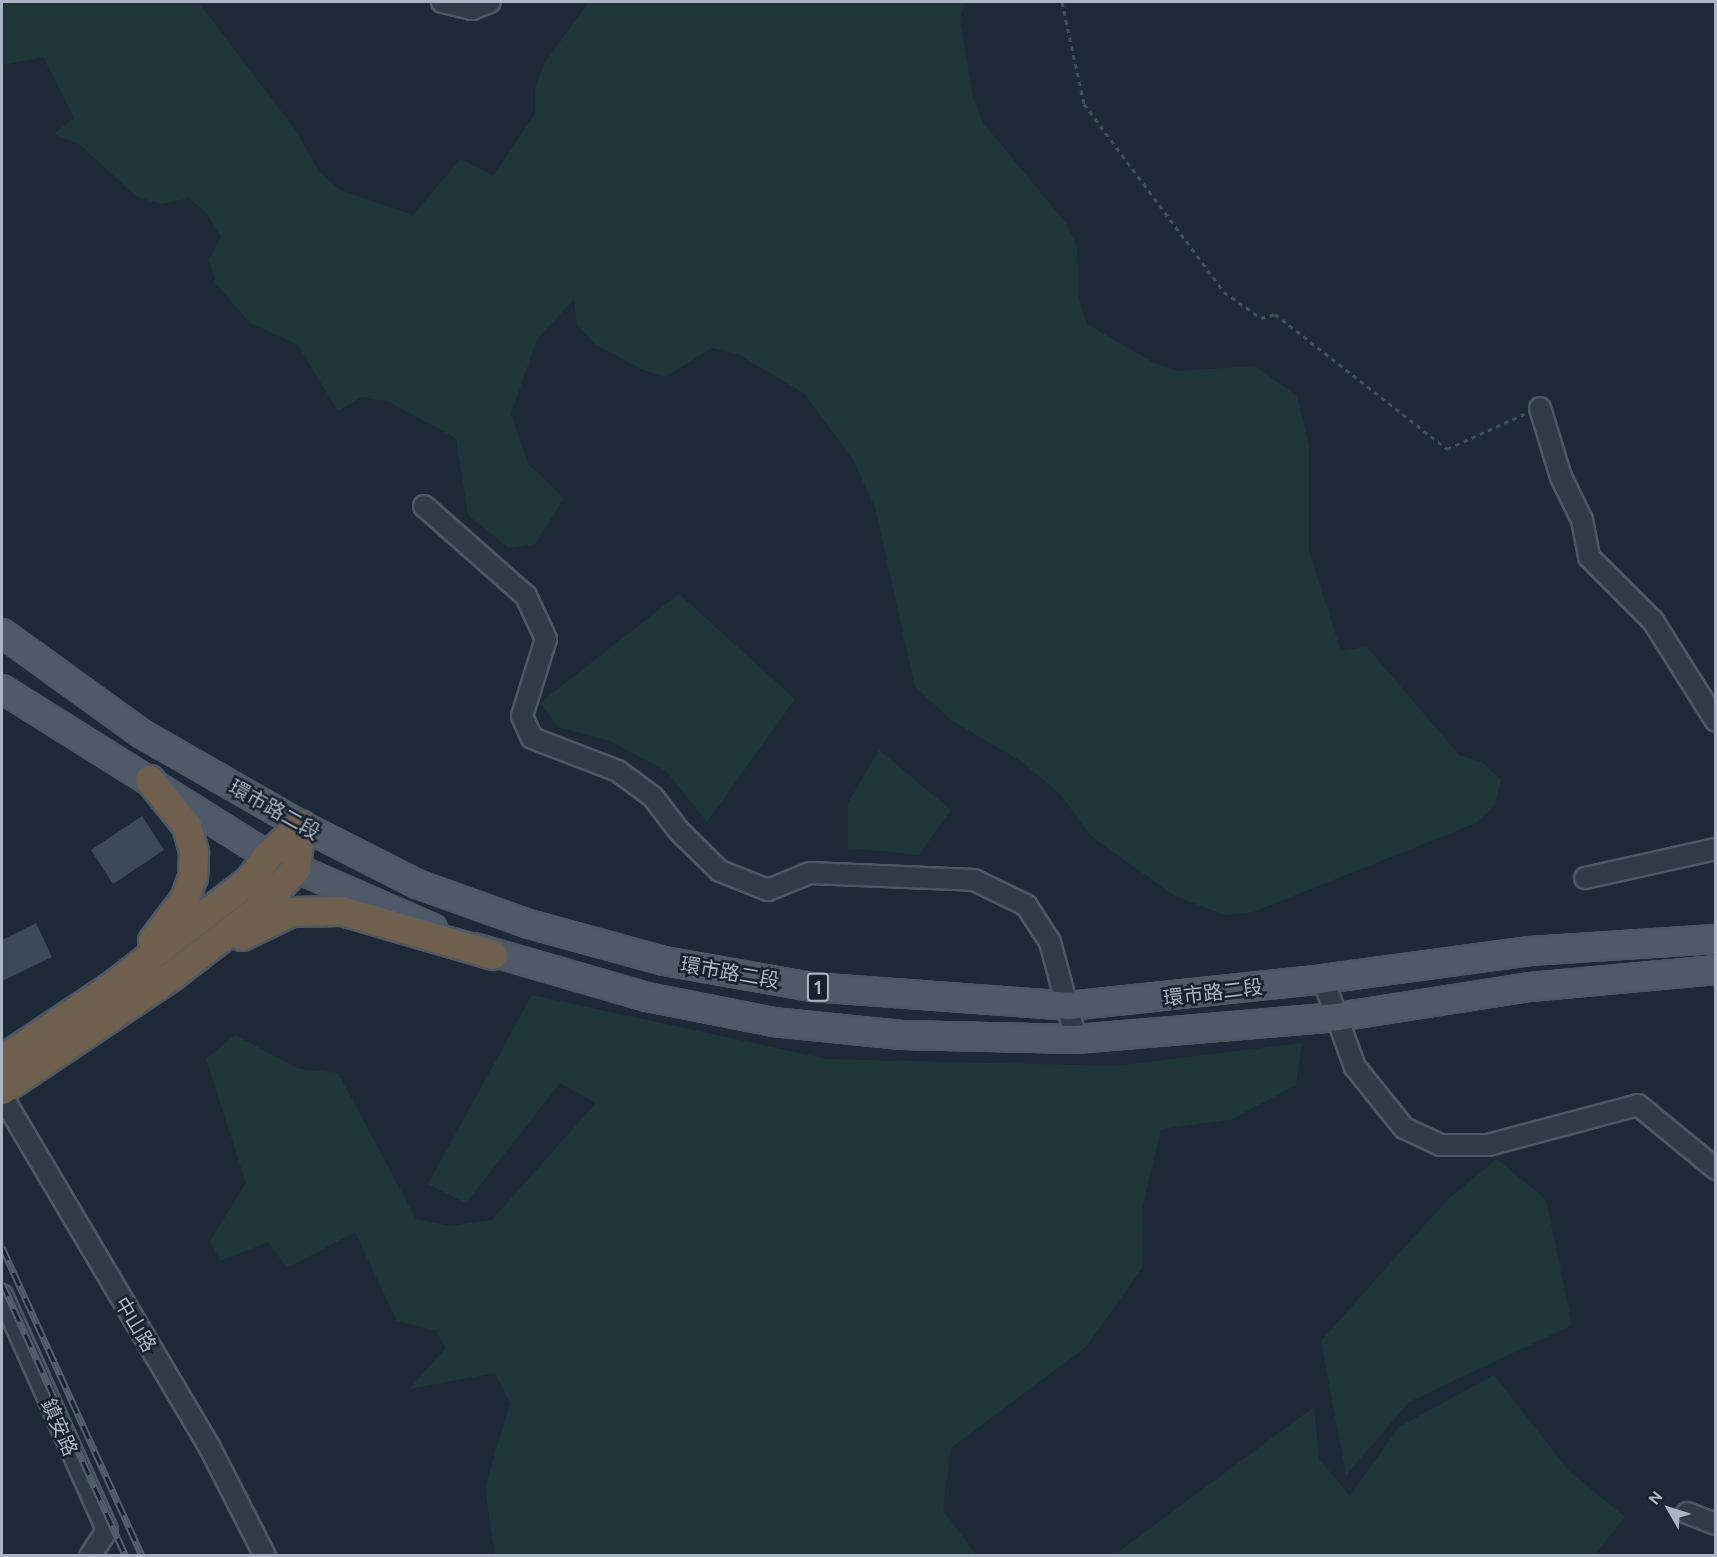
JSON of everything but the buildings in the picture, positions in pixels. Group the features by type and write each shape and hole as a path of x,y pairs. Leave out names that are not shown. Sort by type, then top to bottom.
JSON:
{"highway":[{"path":"121,990 185,899 192,877 194,853 187,826 150,780"},
{"path":"2,1090 250,880 268,856 301,825"},
{"path":"172,976 259,909 296,869 301,825"},
{"path":"2,1060 121,990 172,976 292,912 342,911 493,955"}],"main road":[{"name":"環市路二段","path":"2,633 142,734 301,825 417,884 529,924 664,961 812,987 1068,1006 1323,979 1530,951 1716,939"},
{"name":"環市路二段","path":"2,688 268,856 493,955 647,997 773,1022 901,1035 1076,1039 1338,1017 1530,987 1716,970"}],"street":[{"path":"442,2 472,9 490,2"},
{"path":"1540,408 1561,477 1582,520 1589,557 1653,621 1716,721"},
{"path":"424,506 526,596 546,639 522,716 532,738 618,771 653,798 679,831 720,871 768,890 810,873 974,880 1026,905 1050,942 1076,1039"},
{"path":"1585,878 1716,849"},
{"path":"1323,979 1355,1067 1404,1128 1440,1145 1488,1145 1638,1105 1716,1168"},
{"name":"中山路","path":"2,1096 210,1448 265,1556"},
{"name":"鎮安路","path":"2,1295 107,1530 90,1556"},
{"path":"1687,1513 1716,1524"}],"path":[{"path":"1062,2 1084,104 1224,292 1261,318 1275,314 1447,449 1540,408"}],"green space":[{"path":"2,2 198,2 294,128 320,173 340,190 413,215 461,159 493,176 535,114 535,88 544,64 589,2 965,2 960,20 973,98 983,123 1066,223 1077,247 1079,300 1087,324 1154,363 1179,371 1255,366 1297,396 1309,445 1309,552 1341,651 1367,647 1459,755 1482,762 1501,780 1495,805 1476,823 1253,912 1225,915 1175,896 1091,836 1060,794 1021,761 954,722 915,687 875,507 853,460 805,394 738,354 712,348 665,377 641,369 595,344 577,325 574,299 537,339 511,414 528,464 564,498 535,544 509,548 468,515 456,438 387,401 361,397 338,411 297,344 250,323 216,284 209,259 221,237 208,215 189,198 162,204 137,197 79,144 54,134 74,118 43,57 2,65"},
{"path":"679,594 795,699 707,822 666,771 610,741 558,727 540,703"},
{"path":"879,750 951,810 919,855 848,848 848,803"},
{"path":"532,995 827,1059 1115,1066 1302,1043 1296,1085 1230,1120 1161,1129 1142,1208 1142,1268 1086,1347 951,1448 943,1510 976,1555 495,1555 485,1488 510,1403 495,1373 409,1389 446,1348 435,1330 397,1321 355,1232 287,1268 268,1242 220,1261 210,1241 246,1183 206,1059 235,1035 299,1069 338,1073 416,1219 449,1226 492,1220 596,1103 560,1083 466,1203 428,1184"},
{"path":"1497,1159 1546,1200 1572,1325 1409,1402 1346,1475 1321,1341 1448,1199"},
{"path":"1494,1375 1569,1471 1625,1517 1594,1555 1114,1555 1314,1407 1319,1459 1350,1496 1399,1427"}],"railway":[{"path":"2,1247 142,1556"},
{"path":"2,1283 126,1556"}]}
